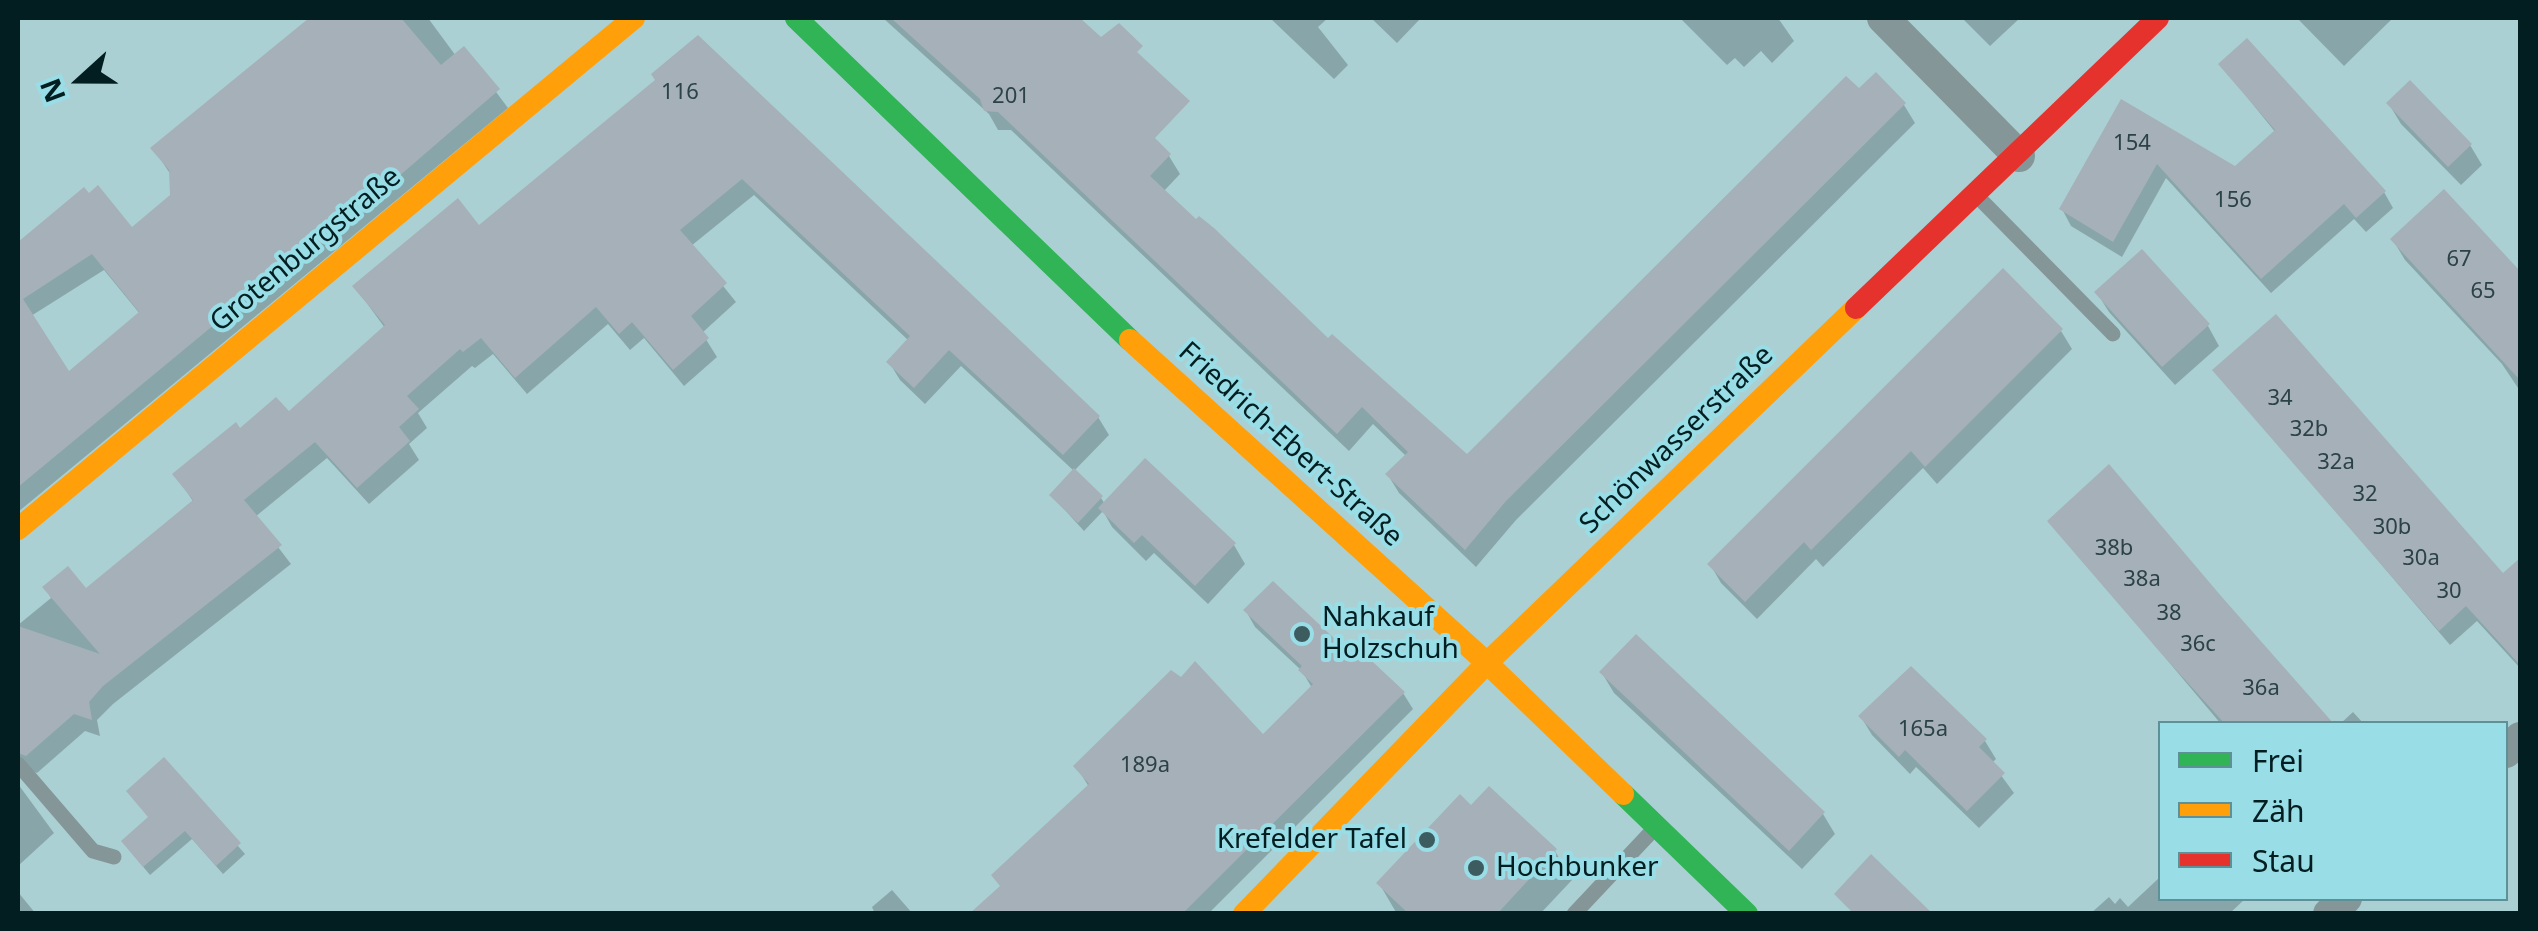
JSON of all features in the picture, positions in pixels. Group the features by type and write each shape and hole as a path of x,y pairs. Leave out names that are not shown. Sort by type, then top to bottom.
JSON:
{"street":[{"name":"Grotenburgstraße","path":"18,529 634,18"},
{"name":"Friedrich-Ebert-Straße","path":"796,18 1068,284 1486,663 1748,914"},
{"path":"1883,18 2018,156"},
{"name":"Schönwasserstraße","path":"1244,914 1486,663 1977,196 2158,18"}],"lane":[{"path":"1977,196 2113,334"},
{"path":"18,764 93,851 114,857"},
{"path":"1574,914 1657,826"}],"building":[{"path":"309,18 401,18 441,65 464,46 500,89 318,246 314,242 18,487 18,242 84,187 89,193 98,185 132,227 170,195 169,170 150,148","holes":["92,254 139,312 69,371 23,299"]},
{"path":"891,18 1080,18 1101,37 1119,23 1143,46 1137,52 1190,101 1155,138 1171,154 1150,176 1196,219 1199,216 1214,228 1328,338 1332,334 1467,454 1846,76 1859,88 1876,72 1906,103 1506,501 1465,550 1385,474 1408,452 1362,407 1337,434 998,112 984,111 980,99"},
{"path":"698,35 1100,416 1063,455 949,350 914,388 886,362 910,336 742,179 680,230 727,283 691,316 709,338 673,370 632,322 619,334 596,307 515,378 481,338 463,352 460,349 407,396 419,409 399,427 410,441 357,488 315,442 244,500 282,545 103,686 89,702 92,720 74,714 26,756 18,753 18,626 100,654 42,587 68,566 86,588 193,500 172,474 236,422 240,428 276,397 289,411 385,325 352,286 458,198 479,225 655,80 651,74"},
{"path":"2247,38 2386,191 2356,218 2344,204 2261,279 2157,164 2113,242 2059,209 2121,99 2235,166 2275,130 2218,64"},
{"path":"2410,80 2472,144 2448,167 2386,103"},
{"path":"2444,189 2520,271 2520,380 2390,239"},
{"path":"2142,249 2210,324 2162,367 2094,292"},
{"path":"2003,268 2063,329 1925,467 1911,451 1811,550 1804,542 1745,602 1707,564"},
{"path":"2276,314 2503,573 2520,558 2520,665 2466,606 2439,631 2212,370"},
{"path":"1145,458 1236,543 1195,586 1142,535 1134,543 1098,508"},
{"path":"2109,464 2331,721 2222,721 2047,521"},
{"path":"1074,468 1103,496 1078,523 1049,495"},
{"path":"1273,581 1351,654 1358,648 1405,692 1182,914 969,914 1000,886 991,875 1089,784 1073,766 1171,670 1181,677 1195,661 1263,734 1313,684 1298,670 1302,666 1243,610"},
{"path":"1636,634 1825,812 1789,851 1599,672"},
{"path":"1911,666 1987,739 1979,747 2005,773 1967,811 1905,750 1899,757 1858,716"},
{"path":"164,757 241,843 216,866 185,831 143,867 121,841 148,817 126,791"},
{"name":"Hochbunker","path":"1489,786 1557,849 1497,914 1409,914 1376,883 1460,794 1471,805"},
{"path":"1871,854 1933,914 1854,914 1834,894"}],"traffic: fast":[{"path":"796,18 1130,340"},
{"path":"1623,794 1747,914"}],"traffic: slow":[{"path":"18,529 634,18"},
{"path":"1244,914 1487,663 1856,308"},
{"path":"1130,340 1487,663 1623,794"}],"traffic: jam":[{"path":"1856,308 2158,18"}],"place":[{"name":"Nahkauf Holzschuh","path":"1302,634"},
{"name":"Krefelder Tafel","path":"1427,840"},
{"name":"Hochbunker","path":"1476,868"}]}
